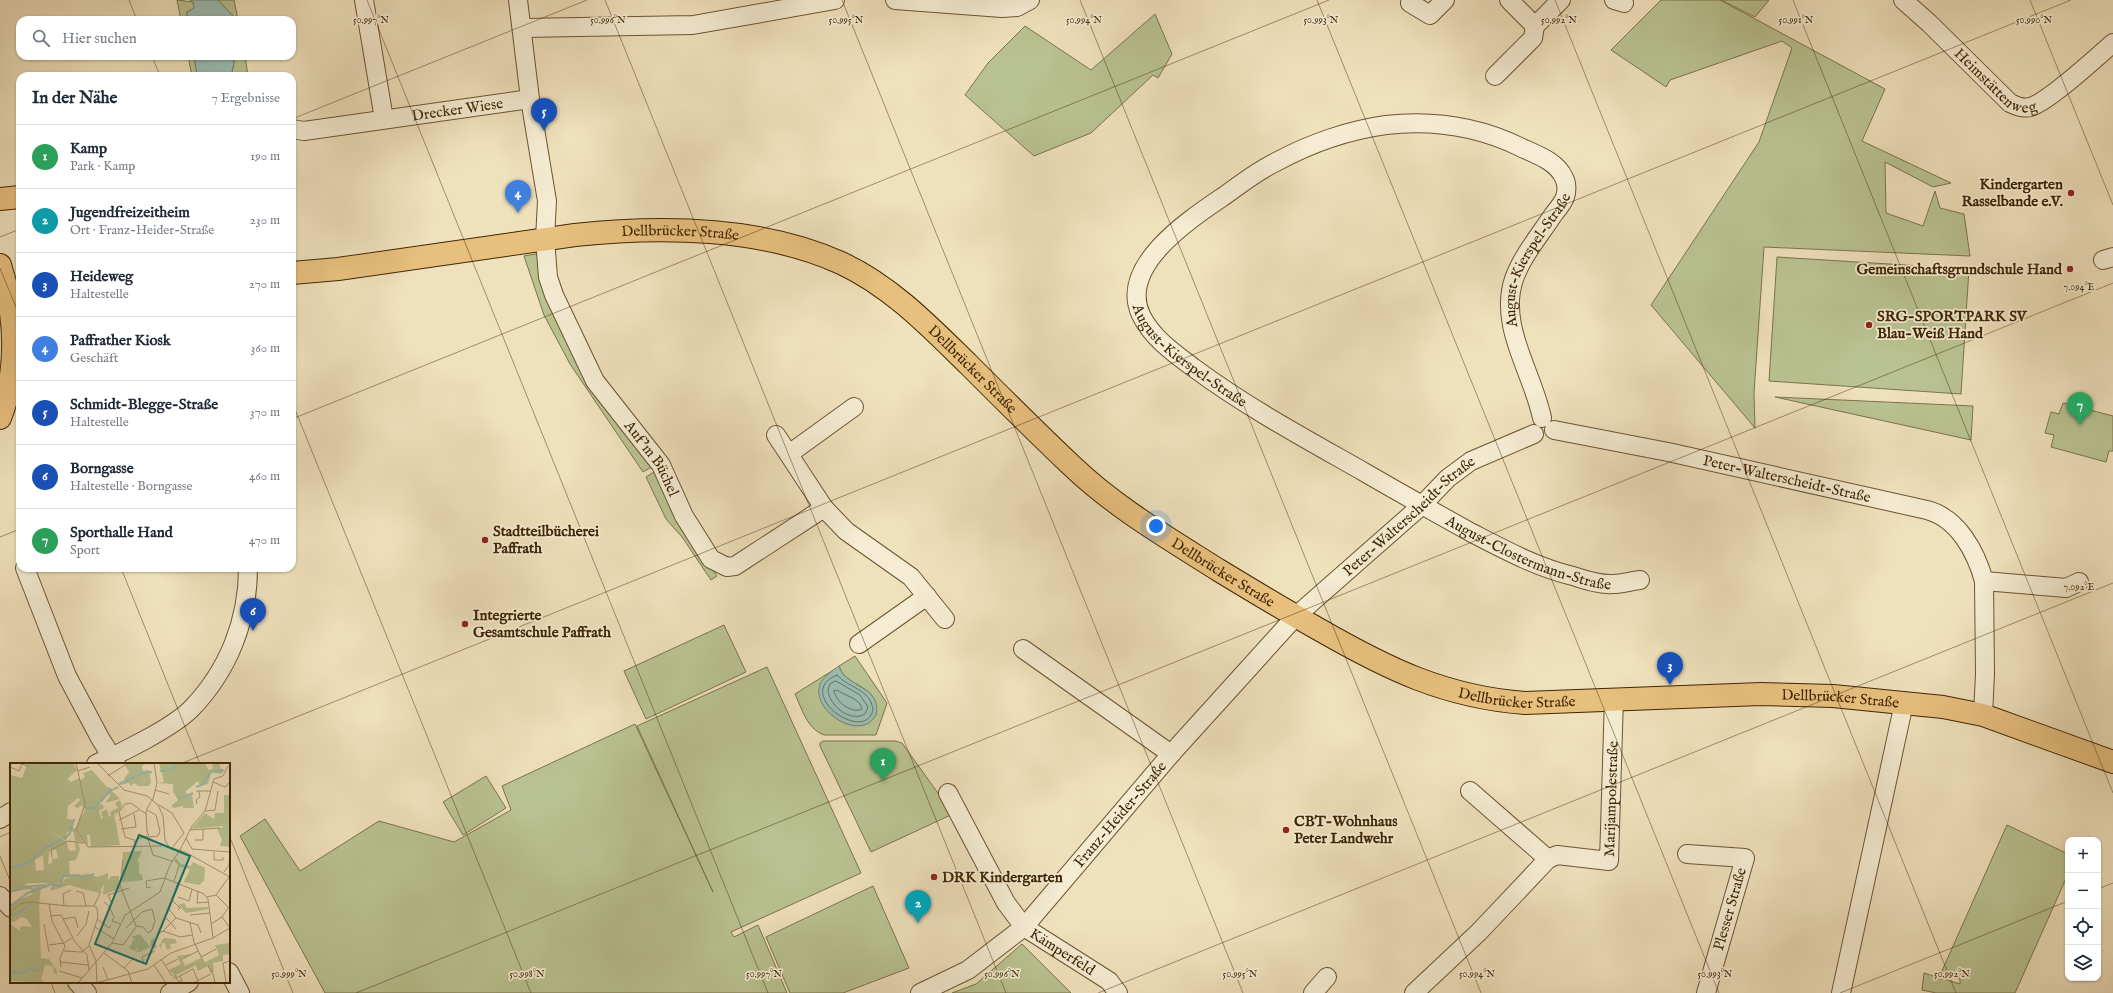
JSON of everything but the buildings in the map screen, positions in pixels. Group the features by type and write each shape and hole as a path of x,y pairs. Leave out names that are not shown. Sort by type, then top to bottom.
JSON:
{"main road":[{"path":"0,199 16,197"},
{"name":"Dellbrücker Straße","path":"296,273 613,231 653,230 726,234 810,250 843,263 876,281 898,298 1086,479 1132,516 1296,616 1374,661 1408,676 1447,690 1498,701 1525,703 1614,698 1761,694 1833,696 1943,707 1983,715 2113,762"},
{"path":"0,265 11,308 6,359 11,380 0,418"}],"street":[{"path":"364,0 384,119"},
{"name":"Auf'm Büchel","path":"518,0 523,28 530,99 546,201 545,239 548,277 552,289 595,381 661,465 684,516 711,559 727,567 736,566 824,508"},
{"path":"523,28 693,25 776,9 835,0"},
{"path":"895,0 1002,8 1017,7 1029,1"},
{"path":"1410,3 1430,15 1446,0"},
{"path":"1509,0 1535,26"},
{"path":"1495,76 1533,38 1535,26 1561,0"},
{"name":"Heimstättenweg","path":"1903,0 1929,23 2010,103 2019,108 2030,107 2044,100 2113,43"},
{"name":"Drecker Wiese","path":"296,129 304,130 530,99"},
{"name":"August-Kierspel-Straße","path":"1421,506 1231,394 1175,354 1155,335 1139,312 1136,298 1141,274 1149,259 1192,218 1259,171 1276,161 1321,142 1385,126 1420,124 1469,129 1503,138 1546,160 1560,169 1566,181 1565,197 1522,262 1514,280 1509,307 1516,338 1548,424"},
{"path":"789,454 854,407"},
{"name":"Peter-Walterscheidt-Straße","path":"1296,616 1421,506 1448,478 1470,461 1534,434 1539,439 1546,440 1552,436 1548,424"},
{"name":"Peter-Walterscheidt-Straße","path":"1548,424 1930,511 1941,515 1959,532 1972,549 1980,566 1984,581 1985,674 1983,715"},
{"path":"776,435 824,508 846,531 911,578 945,619"},
{"name":"August-Clostermann-Straße","path":"1421,506 1501,549 1542,567 1589,581 1612,584 1640,580"},
{"path":"27,572 67,676 100,738 114,760"},
{"path":"100,763 114,760 176,720 190,709 216,678 241,627 248,572"},
{"path":"1984,581 2066,588 2079,582"},
{"path":"859,644 927,596"},
{"name":"Franz-Heider-Straße","path":"920,993 968,970 1024,927 1171,754 1296,616"},
{"name":"Franz-Heider-Straße","path":"1023,649 1171,754"},
{"name":"Marijampolestraße","path":"1548,859 1557,855 1609,861 1614,698"},
{"path":"1841,993 1904,703"},
{"path":"1414,993 1479,932 1548,859 1470,791"},
{"path":"948,794 1006,903 1024,927"},
{"path":"0,819 10,813"},
{"name":"Plesser Straße","path":"1688,854 1745,858 1706,993"},
{"path":"0,896 10,907"},
{"name":"Kämperfeld","path":"1024,927 1109,981 1118,993"},
{"path":"230,974 240,993"},
{"path":"1313,993 1327,977"},
{"path":"78,983 87,993"},
{"path":"170,993 187,983"}],"green space":[{"path":"177,0 193,2 195,8 187,12 187,16 180,16"},
{"path":"218,0 234,0 237,16 233,16"},
{"path":"1661,0 1720,0 1885,89 1862,141 1951,183 1933,187 1885,162 1886,213 1923,226 1935,191 1940,208 1964,214 1970,256 1764,247 1754,393 1755,428 1651,305 1759,142 1792,48 1782,41 1670,80 1666,87 1611,50"},
{"path":"1721,0 1769,0 1755,17"},
{"path":"1155,14 1172,54 1158,78 1153,75 1091,133 1034,156 965,95 988,63 1025,26 1091,70"},
{"path":"189,60 195,60 197,72 191,72"},
{"path":"234,60 246,60 247,72 232,72"},
{"path":"536,254 541,261 545,283 655,465 643,472 570,364 544,315 524,256"},
{"name":"SRG-SPORTPARK SV Blau-Weiß Hand","path":"1777,257 1969,269 1961,394 1769,381"},
{"path":"1775,397 1973,406 1971,440"},
{"path":"2063,403 2113,416 2113,451 2109,451 2106,462 2051,447 2054,435 2045,433 2051,412 2059,414"},
{"path":"657,470 684,527 717,576 711,580 682,537 666,519 646,477"},
{"path":"724,625 746,672 646,719 624,671"},
{"path":"855,656 887,703 876,735 824,735 813,728 809,723 795,694 835,669 824,706 834,716 848,724 861,725 868,723 874,718 873,697 869,692 849,680 841,672 839,666"},
{"path":"767,667 861,873 731,932 734,937 758,925 787,993 325,993 240,836 265,819 300,871 379,821 454,842 511,810 502,786 635,724 713,892 637,726"},
{"path":"823,741 895,741 902,743 953,814 871,852 820,746 820,743"},
{"path":"486,776 506,808 463,835 443,802"},
{"path":"2007,825 2065,853 2065,881 2015,993 1936,993 1922,990 1924,973 1960,984 1960,979 1941,973"},
{"path":"873,886 909,968 843,993 790,993 766,937"},
{"path":"1022,944 1071,993 952,993 976,984"}],"water":[{"path":"190,0 218,0 233,16 187,16 187,12 194,8 193,2"},
{"path":"195,60 234,60 232,72 197,72"},
{"path":"839,666 842,673 869,692 874,698 877,705 876,715 869,723 860,726 849,725 829,713 822,704 819,694 821,681"}],"place":[{"name":"Schmidt-Blegge-Straße","path":"544,131"},
{"name":"Kindergarten Rasselbande e.V.","path":"2071,193"},
{"name":"Paffrather Kiosk","path":"518,213"},
{"name":"Gemeinschaftsgrundschule Hand","path":"2070,269"},
{"name":"SRG-SPORTPARK SV Blau-Weiß Hand","path":"1869,325"},
{"name":"Sporthalle Hand","path":"2080,425"},
{"name":"Stadtteilbücherei Paffrath","path":"485,540"},
{"name":"Integrierte Gesamtschule Paffrath","path":"465,624"},
{"name":"Borngasse","path":"253,631"},
{"name":"Heideweg","path":"1670,685"},
{"name":"Kamp","path":"883,781"},
{"name":"CBT-Wohnhaus Peter Landwehr","path":"1286,830"},
{"name":"DRK Kindergarten","path":"934,877"},
{"name":"Jugendfreizeitheim","path":"918,923"}]}
